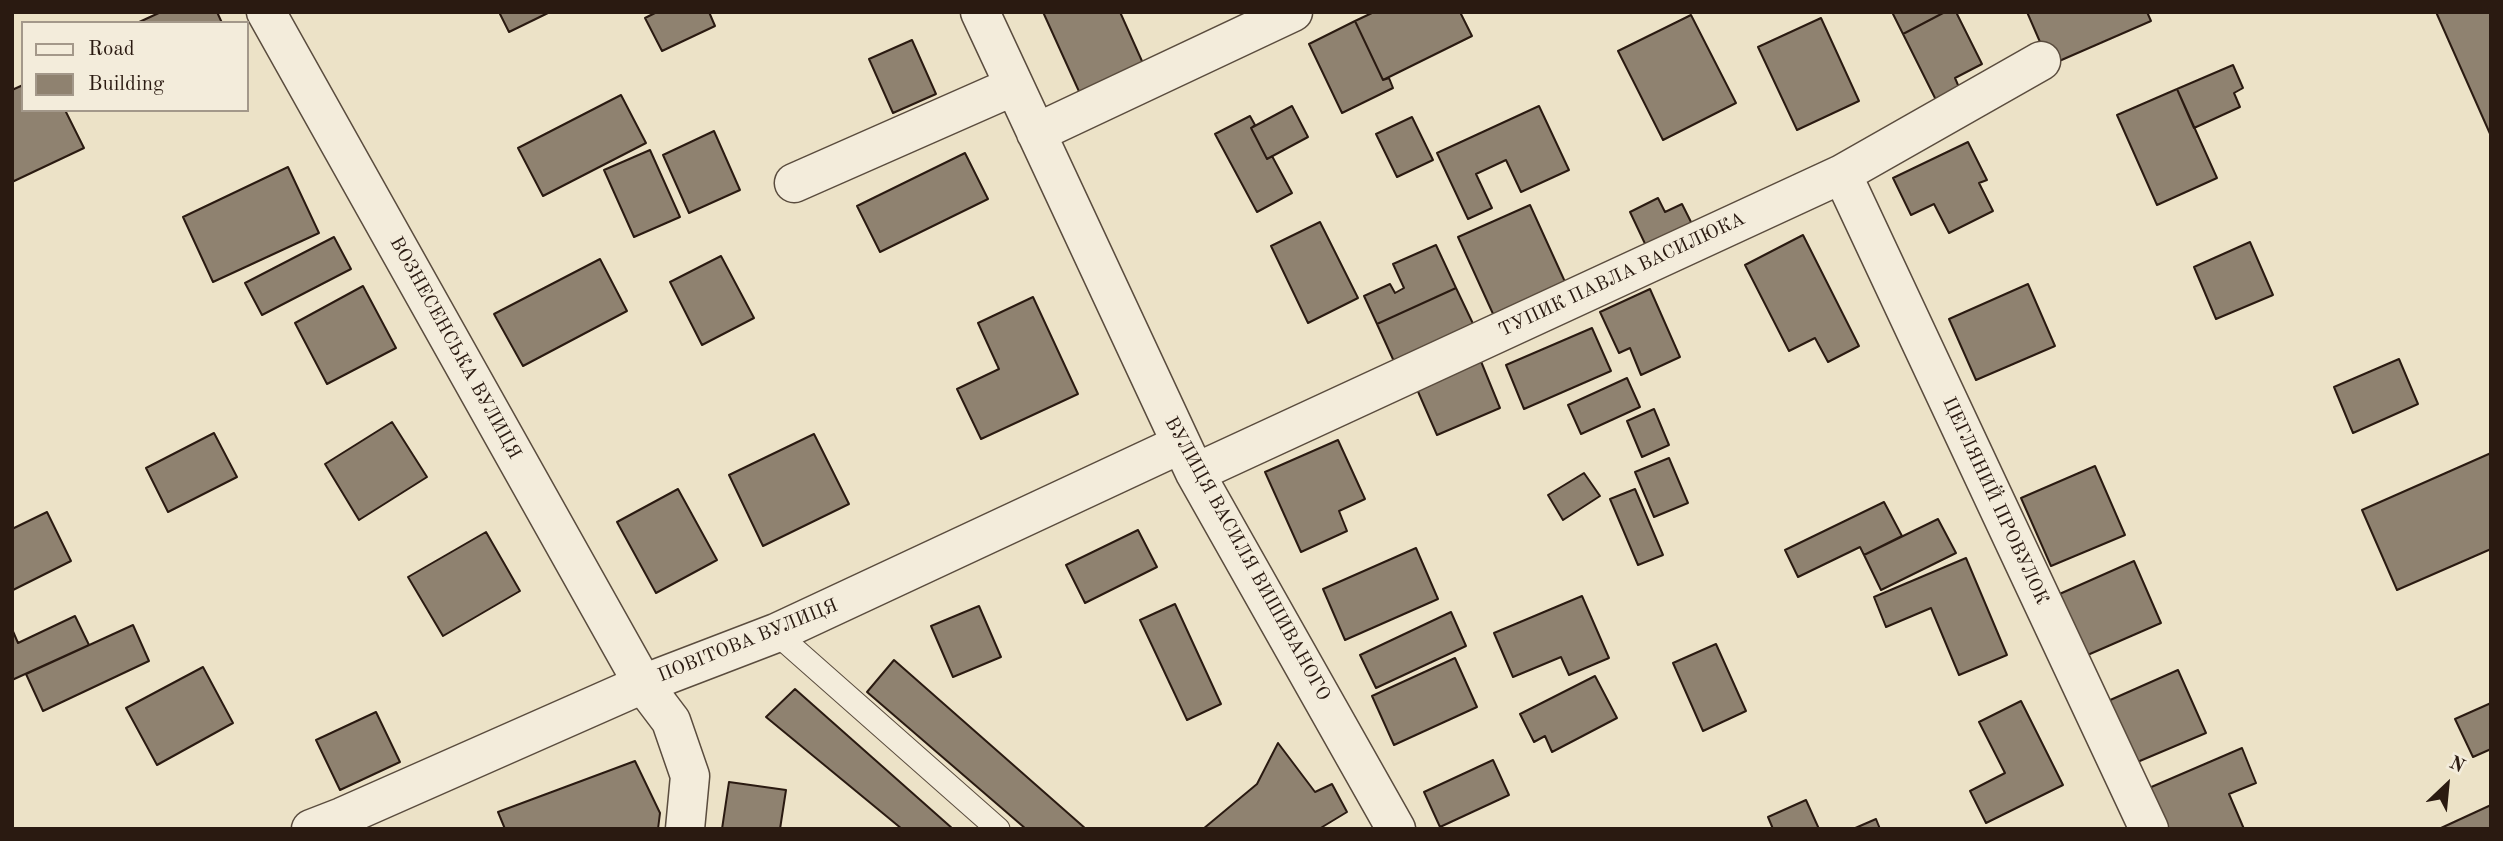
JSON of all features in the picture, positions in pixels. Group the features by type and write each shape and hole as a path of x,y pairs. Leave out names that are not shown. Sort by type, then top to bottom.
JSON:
{"street":[{"name":"ВОЗНЕСЕНСЬКА ВУЛИЦЯ","path":"266,12 643,684 671,721 690,776 685,829"},
{"name":"ВУЛИЦЯ ВАСИЛЯ ВИШИВАНОГО","path":"980,12 1188,458 1396,829"},
{"path":"1036,133 1293,12"},
{"name":"ТУПИК ПАВЛА ВАСИЛЮКА","path":"1188,458 1842,174 2041,61"},
{"path":"794,183 1014,86"},
{"name":"ЦЕГЛЯНИЙ ПРОВУЛОК","path":"1842,174 2149,829"},
{"name":"ПОВІТОВА ВУЛИЦЯ","path":"311,829 643,684 776,633 1188,458"}],"lane":[{"path":"776,633 998,829"}],"building":[{"path":"161,12 217,12 221,21 141,21"},
{"path":"499,12 550,12 509,32"},
{"path":"657,12 709,12 715,26 662,51 645,18"},
{"path":"1043,12 1120,12 1146,70 1082,98"},
{"path":"1374,12 1460,12 1472,36 1383,80 1355,21"},
{"path":"1892,12 1945,12 1903,34"},
{"path":"1945,12 1956,12 1982,64 1955,78 1961,92 1938,104 1903,34"},
{"path":"2027,12 2147,12 2151,21 2050,65"},
{"path":"2436,12 2491,12 2491,136"},
{"path":"1691,15 1736,103 1663,140 1618,51"},
{"path":"1821,18 1859,101 1797,130 1758,47"},
{"path":"1355,21 1383,80 1389,78 1393,88 1342,113 1309,44"},
{"path":"912,40 936,94 893,113 869,59"},
{"path":"2233,65 2243,88 2234,93 2240,107 2194,128 2177,89"},
{"path":"21,86 21,112 66,112 84,148 12,182 12,90"},
{"path":"2177,89 2217,178 2157,205 2117,115"},
{"path":"621,95 646,143 543,196 518,148"},
{"path":"1292,106 1308,137 1267,159 1251,128"},
{"path":"1539,106 1569,170 1521,192 1506,160 1476,174 1492,208 1468,219 1437,153"},
{"path":"1250,116 1255,125 1251,128 1267,159 1272,156 1292,193 1257,212 1215,134"},
{"path":"1412,117 1433,160 1397,177 1376,134"},
{"path":"714,131 740,190 689,213 663,155"},
{"path":"1968,142 1987,180 1979,183 1993,211 1949,233 1934,204 1911,215 1893,178"},
{"path":"650,150 680,217 634,237 604,170"},
{"path":"965,153 988,199 880,252 857,206"},
{"path":"288,167 319,233 213,282 183,217"},
{"path":"1658,198 1665,212 1682,204 1694,228 1648,250 1630,212"},
{"path":"1530,205 1571,295 1499,327 1458,237"},
{"path":"1320,222 1358,298 1308,323 1271,246"},
{"path":"1803,235 1859,346 1828,362 1815,338 1789,351 1745,265"},
{"path":"334,237 351,269 262,315 245,283"},
{"path":"2250,242 2273,295 2216,319 2194,267"},
{"path":"1436,245 1456,288 1377,324 1364,296 1390,284 1395,293 1404,288 1393,264"},
{"path":"721,256 754,318 702,345 670,282"},
{"path":"600,259 627,311 523,366 494,314"},
{"path":"2028,284 2055,346 1976,380 1949,319"},
{"path":"363,286 396,348 327,384 295,323"},
{"path":"1456,288 1477,332 1397,368 1377,324"},
{"path":"1650,289 1680,357 1641,375 1630,348 1619,353 1600,312"},
{"path":"1033,297 1078,394 981,439 957,389 999,369 978,323"},
{"path":"1592,328 1611,371 1524,409 1506,365"},
{"path":"1480,359 1500,408 1437,435 1416,387"},
{"path":"2399,359 2418,404 2353,433 2334,387"},
{"path":"1627,378 1640,407 1581,434 1568,405"},
{"path":"1654,409 1669,445 1642,457 1627,421"},
{"path":"392,422 427,477 359,520 325,464"},
{"path":"214,433 237,477 168,512 146,468"},
{"path":"814,434 849,504 763,546 729,475"},
{"path":"1338,440 1365,499 1339,511 1347,531 1301,552 1265,472"},
{"path":"2491,453 2491,549 2397,590 2362,510"},
{"path":"1669,458 1688,503 1654,517 1635,472"},
{"path":"2095,466 2125,535 2051,566 2021,498"},
{"path":"1584,473 1600,496 1563,520 1548,495"},
{"path":"678,489 717,560 656,593 617,522"},
{"path":"1635,489 1663,555 1638,565 1610,499"},
{"path":"1884,502 1902,536 1864,555 1860,547 1798,577 1785,550"},
{"path":"47,512 71,561 13,590 12,529"},
{"path":"1938,519 1956,553 1881,590 1864,555"},
{"path":"1138,530 1157,567 1085,603 1066,565"},
{"path":"486,532 520,591 443,636 408,577"},
{"path":"1416,548 1438,599 1345,640 1323,589"},
{"path":"1966,558 2007,655 1959,675 1931,608 1886,627 1874,597"},
{"path":"2134,561 2161,623 2083,657 2055,596"},
{"path":"1582,596 1609,658 1569,675 1561,657 1513,677 1494,633"},
{"path":"1175,604 1221,704 1187,720 1140,620"},
{"path":"979,606 1001,657 953,677 931,626"},
{"path":"1451,612 1466,646 1376,688 1360,655"},
{"path":"75,616 89,645 12,680 12,629 18,643"},
{"path":"133,625 149,661 43,711 26,674"},
{"path":"1716,644 1746,711 1703,731 1673,663"},
{"path":"1455,658 1477,707 1394,745 1372,696"},
{"path":"894,660 1086,829 1026,829 867,692"},
{"path":"203,667 233,723 157,765 126,708"},
{"path":"2178,670 2206,733 2135,763 2108,701"},
{"path":"1595,676 1617,718 1552,752 1545,736 1534,742 1520,714"},
{"path":"795,689 953,829 902,829 766,717"},
{"path":"2021,701 2063,785 1986,823 1970,791 2005,773 1979,722"},
{"path":"2491,703 2491,749 2473,757 2455,719"},
{"path":"376,712 400,762 340,790 316,740"},
{"path":"1278,743 1315,792 1332,784 1347,812 1319,829 1203,829 1257,784"},
{"path":"2242,748 2256,783 2229,794 2244,829 2167,829 2149,788"},
{"path":"1493,760 1509,795 1440,827 1424,792"},
{"path":"635,761 660,813 658,829 505,829 498,812"},
{"path":"729,782 786,790 780,829 722,829"},
{"path":"1806,800 1819,829 1773,829 1768,817"},
{"path":"2491,805 2491,829 2441,828"},
{"path":"1876,819 1880,829 1853,829"}]}
